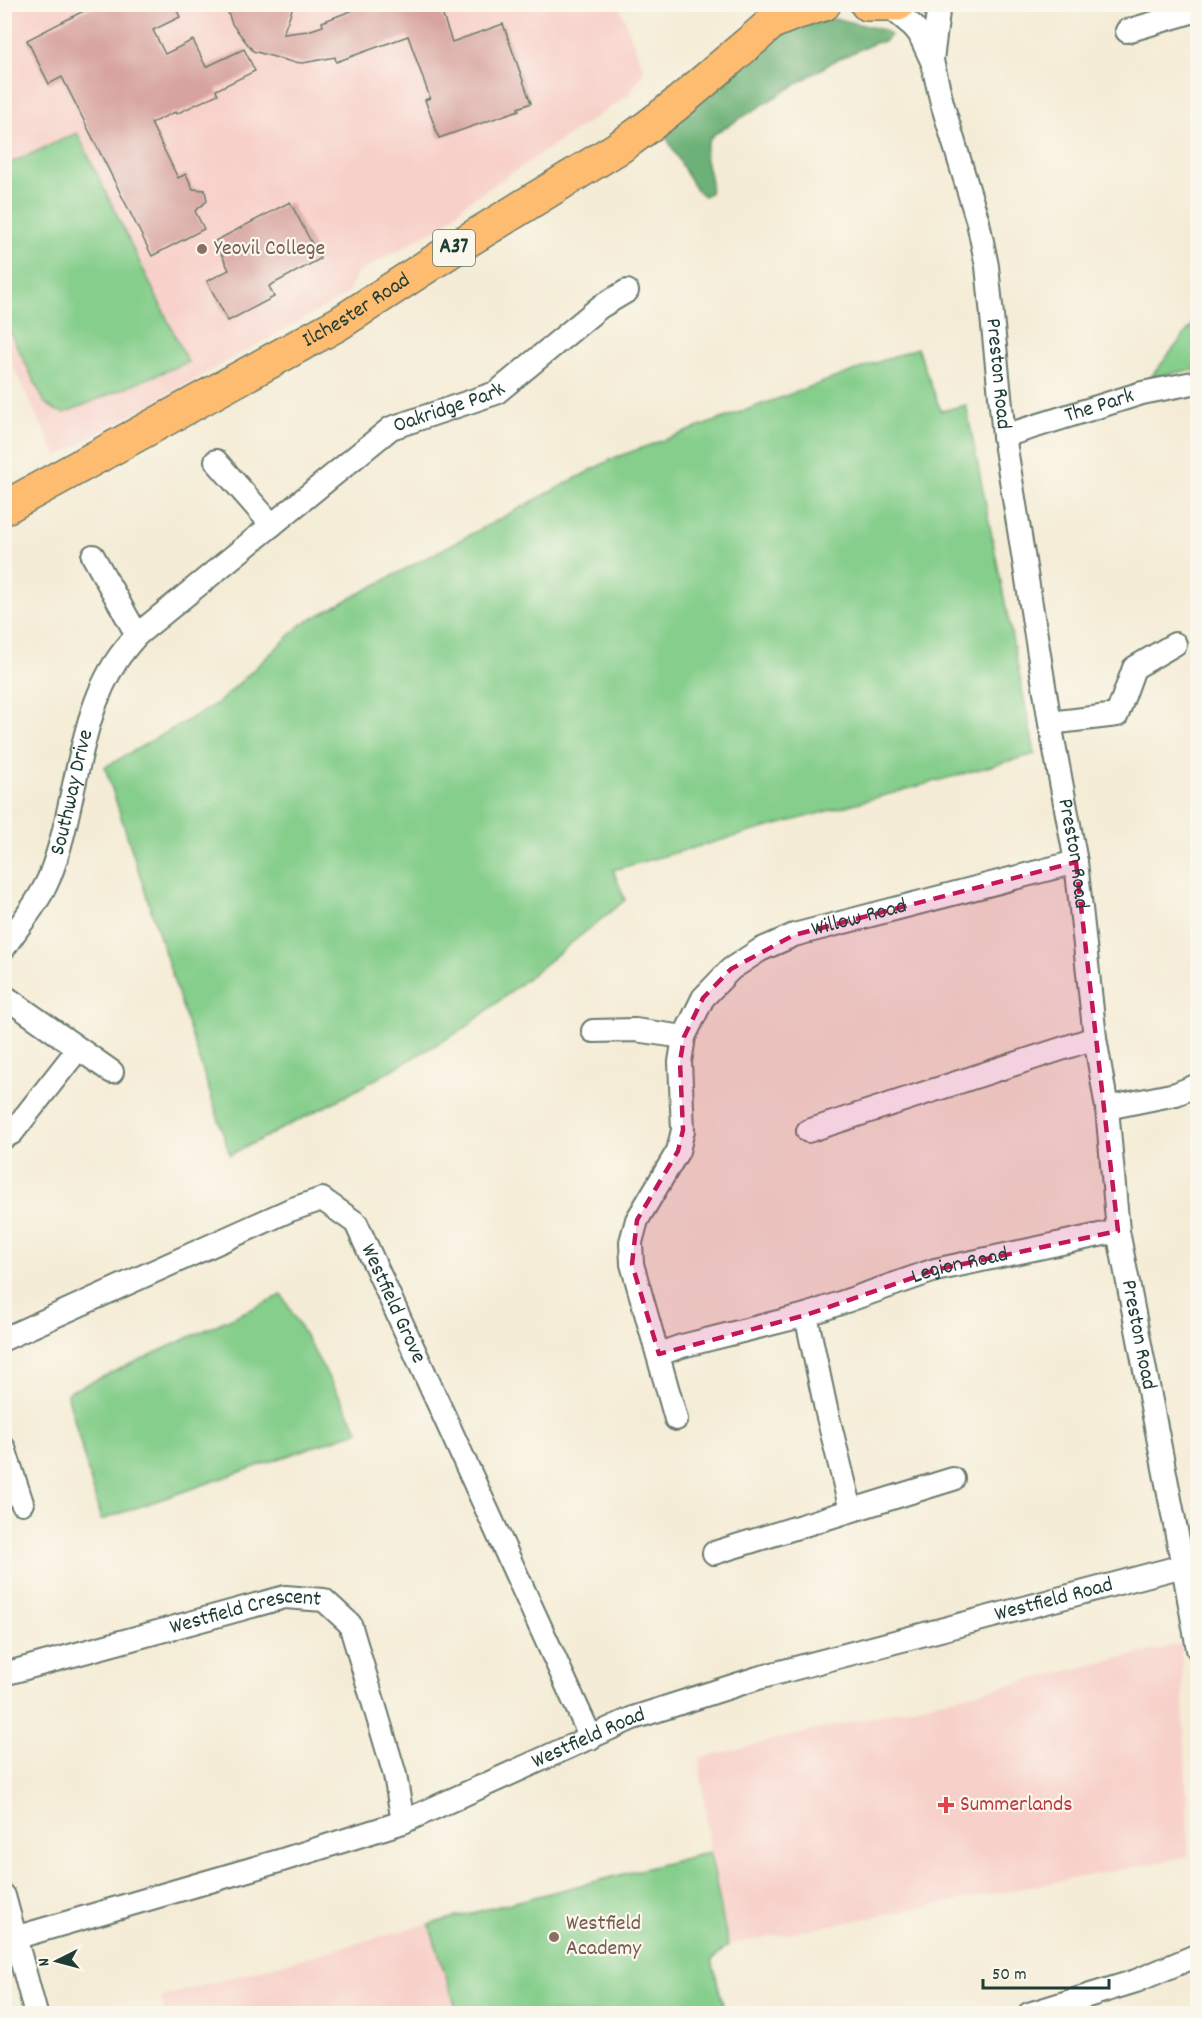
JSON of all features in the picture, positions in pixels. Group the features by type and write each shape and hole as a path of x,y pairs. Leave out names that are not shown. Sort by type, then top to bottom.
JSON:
{"highway":[{"name":"Ilchester Road","path":"4,508 338,324 645,130 692,92 781,13 792,14 824,4"}],"street":[{"name":"Preston Road","path":"932,61 939,4"},
{"name":"Preston Road","path":"884,5 913,26 932,61 942,103 978,222 987,266 1004,436 1050,723 1076,862 1095,1038 1107,1108 1118,1232 1190,1565 1197,1649"},
{"path":"1127,31 1197,10"},
{"name":"Oakridge Park","path":"272,525 392,428 496,393 600,307 627,291"},
{"name":"The Park","path":"1004,436 1142,393 1197,382"},
{"path":"216,461 272,525"},
{"name":"Southway Drive","path":"8,936 35,904 48,879 59,848 90,720 103,685 116,660 137,635 272,525"},
{"path":"93,556 137,635"},
{"path":"1050,723 1117,715 1134,668 1175,644"},
{"name":"Willow Road","path":"676,1419 632,1264 631,1242 637,1221 678,1151 683,1130 680,1062 684,1037 703,998 731,969 760,950 794,935 1076,862"},
{"path":"4,996 112,1072"},
{"path":"593,1030 635,1030 684,1037"},
{"path":"808,1131 1095,1038"},
{"path":"4,1137 12,1133 78,1049"},
{"path":"1107,1108 1176,1094 1197,1085"},
{"name":"Westfield Grove","path":"4,1339 290,1210 322,1199 356,1223 591,1737"},
{"name":"Legion Road","path":"659,1354 682,1346 806,1315 935,1270 1118,1232"},
{"path":"806,1315 851,1510"},
{"path":"4,1448 22,1503"},
{"path":"714,1553 953,1479"},
{"name":"Westfield Road","path":"10,1939 279,1861 403,1822 633,1718 758,1678 1190,1565"},
{"name":"Westfield Crescent","path":"4,1674 285,1597 324,1600 350,1624 395,1775 403,1822"},
{"path":"4,1896 10,1939 36,2013"},
{"path":"1029,2013 1136,1981 1197,1955"}],"highlighted area":[{"path":"1076,862 1118,1231 935,1270 806,1315 659,1354 632,1264 637,1220 678,1151 683,1130 680,1062 684,1037 703,998 731,969 794,935"}],"shaded area":[{"name":"Yeovil College","path":"5,5 619,5 644,71 628,96 465,204 445,224 356,274 349,293 57,457 5,351"},
{"name":"Summerlands","path":"1181,1644 1189,1856 728,1945 712,1960 725,2013 165,2014 161,1997 412,1928 710,1853 699,1758"}],"green space":[{"path":"838,19 884,30 890,35 885,41 836,60 713,135 708,143 705,157 710,176 710,193 704,196 695,189 664,133 779,32 816,20"},
{"path":"77,133 188,362 64,413 45,403 5,322 4,166"},
{"path":"1197,319 1197,369 1151,377"},
{"path":"917,348 941,411 966,405 1035,754 613,870 625,900 464,1029 344,1097 230,1155 105,767 218,703 302,624 614,458"},
{"path":"282,1295 359,1431 101,1520 67,1393"},
{"name":"Westfield Academy","path":"710,1852 728,1945 712,1960 725,2013 458,2013 429,1924"}],"building":[{"path":"97,4 174,4 180,17 153,30 165,54 193,40 206,67 244,49 255,71 216,90 218,94 151,123 178,178 186,174 193,189 205,190 207,201 195,211 204,229 152,256 62,77 49,84 27,40"},
{"path":"225,4 294,4 283,34 308,31 323,26 322,22 369,4 439,4 452,42 503,24 531,103 518,108 519,110 439,138 425,100 430,98 408,36 336,62 335,57 303,63 292,62 253,51 232,24"},
{"path":"290,202 320,259 269,286 274,297 228,321 207,281 229,270 215,241"}],"place":[{"name":"Yeovil College","path":"202,249"},
{"name":"Summerlands","path":"946,1805"},
{"name":"Westfield Academy","path":"554,1937"}]}
